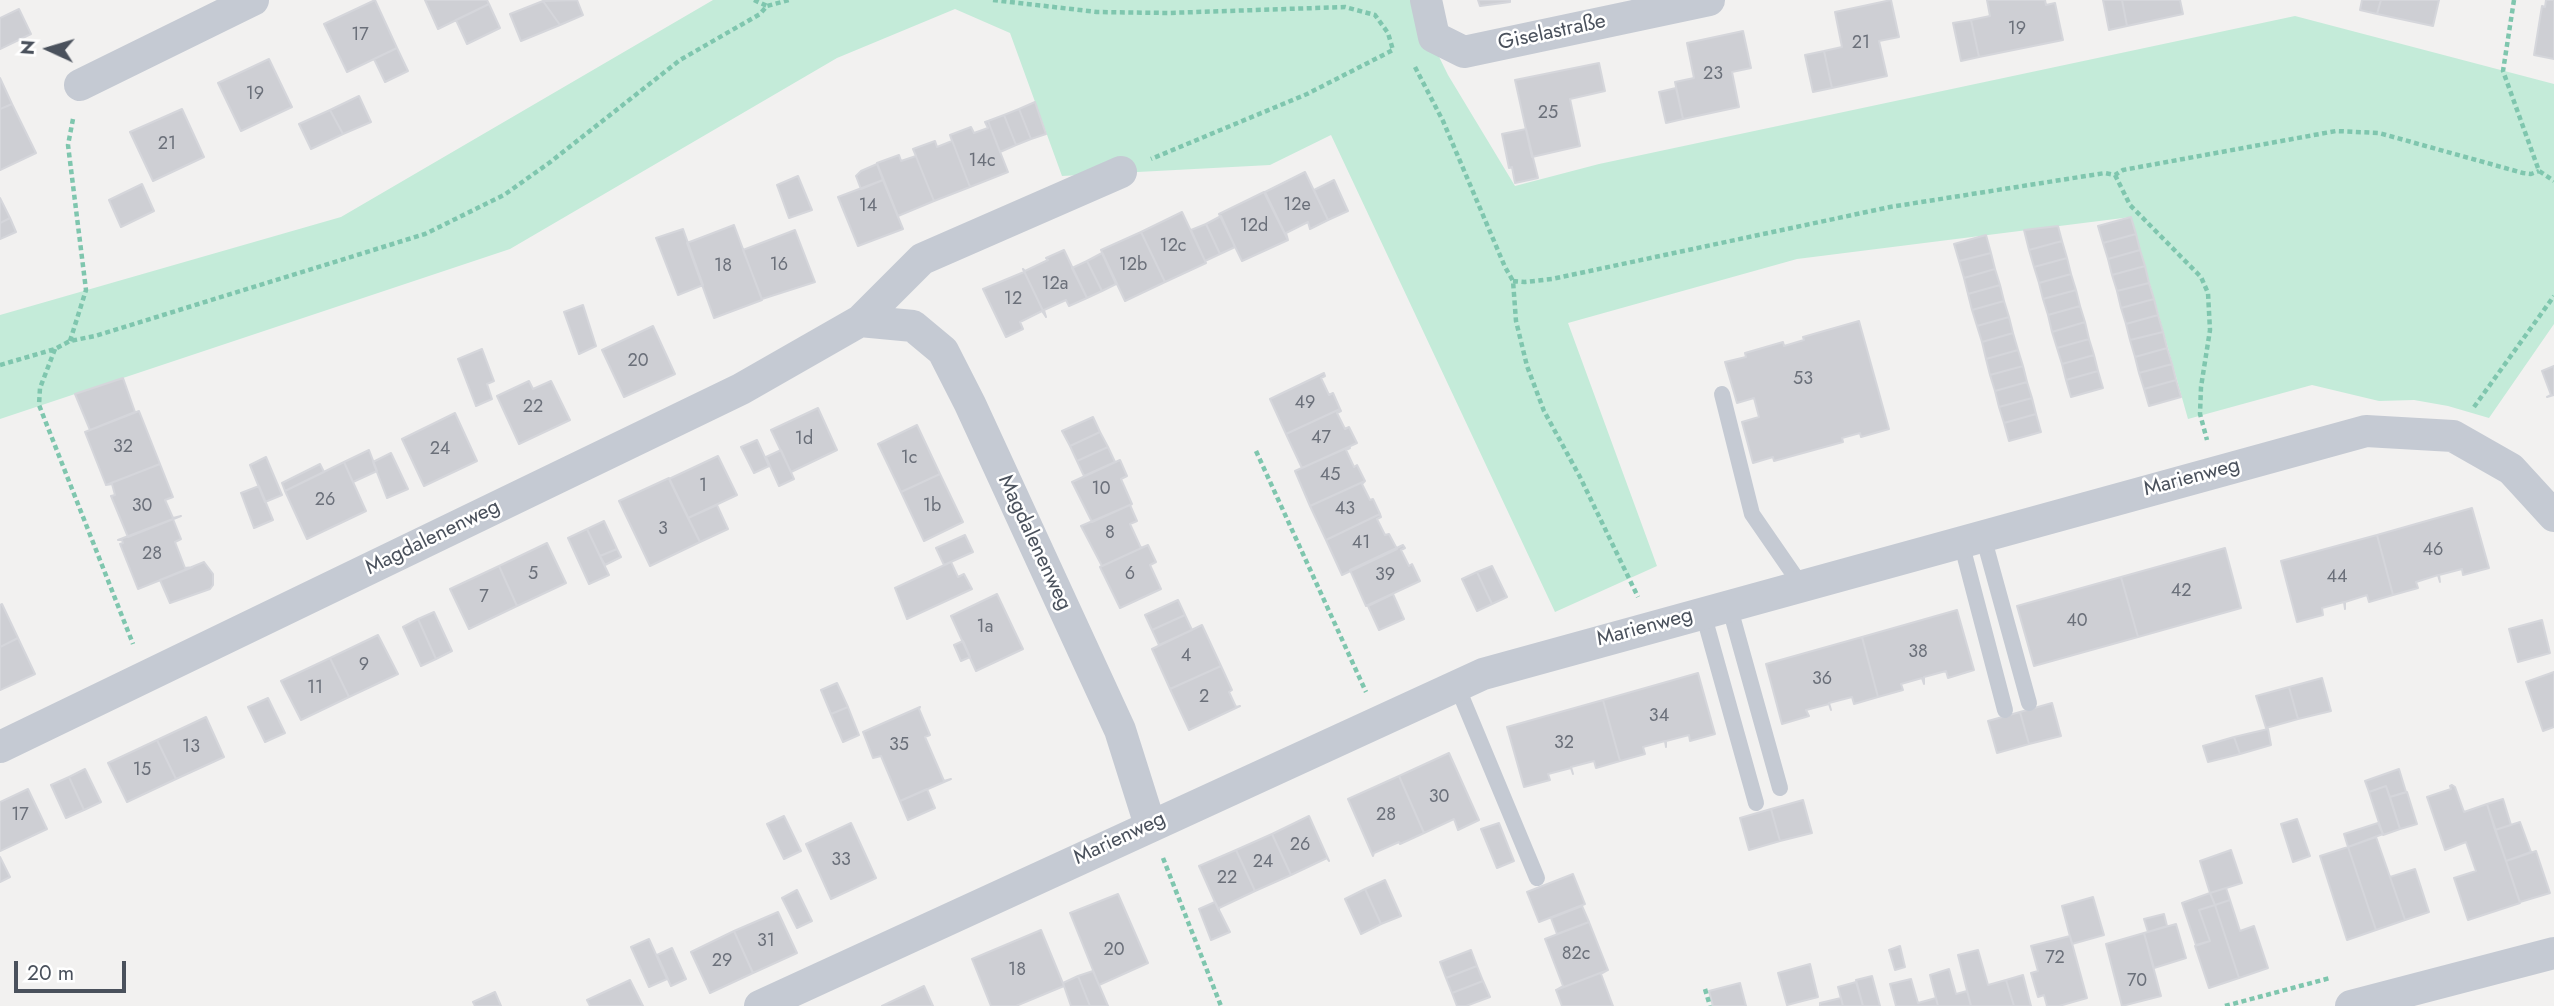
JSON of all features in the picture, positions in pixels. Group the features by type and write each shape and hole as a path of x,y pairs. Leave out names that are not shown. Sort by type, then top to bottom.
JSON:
{"street":[{"path":"80,85 253,0"},
{"name":"Giselastraße","path":"1426,0 1434,37 1464,52 1709,0"},
{"name":"Magdalenenweg","path":"0,747 741,389 860,321 922,259 1121,172"},
{"name":"Magdalenenweg","path":"860,321 913,326 943,351 1120,730 1150,825"},
{"name":"Marienweg","path":"760,1006 1483,674 2366,430 2453,436 2511,469 2554,516"},
{"path":"2351,1006 2398,1000 2554,953"}],"lane":[{"path":"1722,394 1752,513 1801,585"},
{"path":"1972,539 2029,703"},
{"path":"1972,539 2005,709"},
{"path":"1716,609 1780,788"},
{"path":"1716,609 1756,803"},
{"path":"1457,686 1537,878"}],"path":[{"path":"754,0 767,6"},
{"path":"0,365 55,349 70,341 95,336 425,234 503,195 549,163 680,60 760,14 767,6 789,0"},
{"path":"993,0 1097,12 1168,13 1345,7 1375,15 1388,33 1393,50"},
{"path":"2514,0 2503,71 2539,171 2553,181"},
{"path":"1121,172 1307,94 1393,50 1406,55"},
{"path":"1413,65 1443,121 1513,281 1516,321 1527,366 1544,411 1580,477 1652,626"},
{"path":"70,341 86,290 68,145 80,85"},
{"path":"1513,281 1552,279 1890,207 2105,173 2115,175 2123,170 2336,131 2379,133 2523,173 2539,171"},
{"path":"2115,175 2130,205 2201,277 2208,293 2210,330 2201,387 2200,414 2215,472"},
{"path":"2453,436 2554,296"},
{"path":"55,349 40,388 39,405 147,677"},
{"path":"1256,451 1380,721"},
{"path":"1150,825 1221,1006"},
{"path":"1705,989 1710,1006"}],"green space":[{"path":"713,0 1411,0 1448,75 1515,186 1599,164 2295,16 2554,84 2554,324 2489,418 2448,406 2414,400 2379,401 2312,385 2188,419 2131,217 1797,259 1568,323 1657,566 1555,612 1331,135 1270,165 1062,176 1010,33 955,9 837,58 510,249 0,419 0,315 341,217"}],"building":[{"path":"375,0 397,48 347,72 324,24"},
{"path":"425,0 487,0 489,4 438,29"},
{"path":"577,0 583,15 560,25 543,1"},
{"path":"1478,0 1510,0 1510,2 1480,6"},
{"path":"1891,0 1899,37 1879,41 1887,76 1832,88 1824,51 1842,47 1835,12"},
{"path":"1987,0 2045,0 2046,5 2055,3 2063,40 1979,57 1971,20 1990,16"},
{"path":"2103,0 2122,0 2127,26 2109,30"},
{"path":"2122,0 2180,0 2183,14 2127,26"},
{"path":"2362,0 2381,0 2377,14 2360,10"},
{"path":"2381,0 2439,0 2433,26 2377,14"},
{"path":"2546,0 2554,0 2554,59 2534,55 2542,6 2545,7"},
{"path":"543,1 560,25 521,41 510,14"},
{"path":"489,4 500,28 467,44 456,20"},
{"path":"19,9 31,34 0,49 0,18"},
{"path":"1971,20 1979,57 1961,61 1953,23"},
{"path":"1743,31 1751,68 1732,72 1739,107 1683,119 1675,82 1694,78 1687,43"},
{"path":"397,48 408,71 385,82 374,59"},
{"path":"1824,51 1832,88 1813,92 1805,55"},
{"path":"269,59 292,107 241,131 218,83"},
{"path":"1599,63 1605,91 1570,99 1580,146 1532,157 1515,80"},
{"path":"0,78 12,104 0,109"},
{"path":"1676,88 1683,119 1666,123 1659,92"},
{"path":"359,96 371,122 343,134 330,110"},
{"path":"1035,102 1046,134 1031,139 1019,109"},
{"path":"12,104 36,153 0,170 0,109"},
{"path":"182,109 204,157 153,181 130,132"},
{"path":"1019,109 1031,139 1016,145 1004,115"},
{"path":"330,110 343,134 311,149 299,124"},
{"path":"1004,115 1016,145 1000,152 988,121"},
{"path":"988,121 1008,172 970,187 950,135 971,127 974,133 988,128 985,122"},
{"path":"1526,129 1538,178 1515,183 1502,134"},
{"path":"950,135 970,187 934,201 913,149 935,141 937,147 952,141"},
{"path":"899,155 901,161 916,156 934,201 898,216 877,163"},
{"path":"877,164 883,180 861,189 856,176"},
{"path":"1305,172 1328,220 1310,229 1308,222 1286,233 1288,240 1265,192"},
{"path":"798,176 812,210 789,218 777,185"},
{"path":"883,180 903,229 858,246 838,197"},
{"path":"1334,180 1348,211 1328,220 1314,190"},
{"path":"142,184 154,211 121,227 109,200"},
{"path":"1264,192 1288,240 1242,261 1219,214"},
{"path":"0,198 10,218 0,223"},
{"path":"1182,212 1206,263 1165,282 1141,232"},
{"path":"1221,216 1235,247 1220,254 1206,224"},
{"path":"2131,217 2136,234 2103,243 2098,226"},
{"path":"10,218 16,232 0,239 0,223"},
{"path":"1206,224 1220,254 1205,261 1191,230"},
{"path":"734,225 762,300 714,318 687,243"},
{"path":"2058,226 2062,241 2029,250 2024,230"},
{"path":"683,229 703,285 678,295 656,238"},
{"path":"795,230 815,282 762,299 743,250"},
{"path":"1141,232 1165,282 1125,301 1101,250"},
{"path":"2136,234 2140,250 2108,259 2103,243"},
{"path":"1986,235 1991,253 1959,261 1954,244"},
{"path":"2062,241 2067,258 2034,267 2029,250"},
{"path":"1064,250 1087,298 1069,306 1066,300 1044,310 1046,317 1023,269 1025,271"},
{"path":"2140,250 2145,266 2112,275 2108,259"},
{"path":"1102,253 1116,284 1102,291 1087,261"},
{"path":"1991,253 1995,269 1964,278 1959,261"},
{"path":"2067,258 2071,274 2039,283 2034,267"},
{"path":"1087,261 1102,291 1087,298 1072,268"},
{"path":"2145,266 2149,283 2117,291 2112,275"},
{"path":"1023,269 1046,317 1042,311 1020,322 1023,329 1006,337 983,289 1024,272"},
{"path":"1995,269 2000,285 1968,294 1964,278"},
{"path":"2071,274 2076,290 2043,299 2039,283"},
{"path":"2149,283 2154,299 2121,308 2117,291"},
{"path":"2000,285 2004,301 1972,310 1968,294"},
{"path":"2076,290 2080,306 2048,315 2043,299"},
{"path":"2154,299 2158,315 2126,324 2121,308"},
{"path":"2004,301 2009,317 1977,326 1972,310"},
{"path":"583,305 596,346 579,354 564,312"},
{"path":"2080,306 2085,322 2052,332 2048,315"},
{"path":"2158,315 2163,332 2130,340 2126,324"},
{"path":"2009,317 2013,333 1982,342 1977,326"},
{"path":"1859,321 1889,429 1861,437 1860,433 1842,438 1843,442 1774,461 1773,457 1753,463 1742,422 1759,417 1754,398 1737,403 1725,362 1746,357 1745,353 1783,342 1784,346 1804,340 1803,337"},
{"path":"2085,322 2089,339 2057,348 2052,332"},
{"path":"653,326 675,374 624,397 602,350"},
{"path":"2163,332 2167,348 2135,357 2130,340"},
{"path":"2013,333 2018,350 1986,359 1982,342"},
{"path":"2089,339 2094,355 2062,364 2057,348"},
{"path":"2167,348 2172,364 2139,373 2135,357"},
{"path":"482,349 494,381 487,384 492,399 476,406 458,359"},
{"path":"2018,350 2023,366 1990,375 1986,359"},
{"path":"2094,355 2098,371 2066,380 2062,364"},
{"path":"2172,364 2176,380 2144,389 2139,373"},
{"path":"2023,366 2027,382 1995,391 1990,375"},
{"path":"2554,366 2554,395 2547,397 2551,395 2542,371"},
{"path":"2098,371 2103,388 2071,397 2066,380"},
{"path":"1324,373 1325,376 1321,378 1329,395 1333,393 1340,409 1286,434 1270,399"},
{"path":"123,378 135,412 90,430 75,394"},
{"path":"2176,380 2181,397 2149,406 2144,389"},
{"path":"529,381 533,389 551,381 570,420 519,444 497,396"},
{"path":"2027,382 2032,398 1999,407 1995,391"},
{"path":"2032,398 2036,414 2004,423 1999,407"},
{"path":"818,408 837,450 791,472 771,430"},
{"path":"1340,409 1337,413 1345,429 1349,427 1357,443 1302,468 1286,434"},
{"path":"139,411 160,464 106,485 85,432"},
{"path":"455,413 477,461 424,486 402,439"},
{"path":"2036,414 2041,432 2009,441 2004,423"},
{"path":"1093,417 1100,432 1070,446 1062,431"},
{"path":"917,425 940,474 901,492 878,444"},
{"path":"1100,432 1108,447 1077,461 1070,446"},
{"path":"757,440 769,466 754,473 741,447"},
{"path":"1108,447 1115,462 1084,476 1077,461"},
{"path":"1349,447 1346,450 1354,467 1357,465 1365,481 1310,506 1295,471"},
{"path":"369,450 377,471 353,482 344,462"},
{"path":"781,450 794,479 779,486 766,457"},
{"path":"391,453 408,489 387,498 373,462"},
{"path":"718,456 737,495 688,518 669,479"},
{"path":"266,457 282,495 265,502 250,465"},
{"path":"1120,460 1127,476 1121,479 1132,504 1092,522 1072,482"},
{"path":"344,462 366,511 307,539 285,491"},
{"path":"160,464 173,497 165,500 173,518 181,516 128,537 111,496 115,495 112,484 106,485"},
{"path":"320,464 324,472 285,491 282,483"},
{"path":"940,474 963,522 924,541 901,492"},
{"path":"669,478 700,542 650,566 619,501"},
{"path":"1365,481 1362,484 1380,514 1326,540 1310,506"},
{"path":"259,486 273,520 254,528 241,493"},
{"path":"717,505 728,529 700,542 688,518"},
{"path":"1130,505 1137,521 1130,524 1141,548 1148,545 1100,567 1102,566 1081,526"},
{"path":"2472,508 2489,568 2463,575 2462,569 2439,575 2440,582 2438,575 2416,582 2418,588 2393,595 2377,535"},
{"path":"1380,514 1381,517 1377,519 1385,535 1389,534 1397,549 1342,575 1326,540"},
{"path":"173,519 181,539 175,542 185,568 193,567 138,589 120,544 123,543 122,540 118,540"},
{"path":"604,521 617,549 600,556 587,529"},
{"path":"587,529 609,575 589,584 568,538"},
{"path":"965,535 973,552 944,565 936,548"},
{"path":"2377,535 2393,595 2369,602 2367,595 2345,602 2345,609 2344,602 2322,608 2323,615 2297,622 2281,561"},
{"path":"547,543 566,583 517,606 499,566"},
{"path":"1148,545 1156,562 1150,565 1161,589 1120,608 1100,567"},
{"path":"1403,545 1405,548 1401,550 1420,581 1366,606 1350,570"},
{"path":"2225,548 2241,608 2138,637 2121,577"},
{"path":"617,549 621,557 605,565 600,556"},
{"path":"204,562 213,574 213,585 210,589 170,603 160,580"},
{"path":"951,562 958,577 964,574 972,589 907,619 895,588"},
{"path":"499,566 517,606 469,629 450,589"},
{"path":"1492,566 1507,597 1492,604 1477,572"},
{"path":"1477,572 1492,604 1477,611 1462,579"},
{"path":"2121,577 2138,637 2034,666 2017,606"},
{"path":"997,594 1023,649 976,671 951,616"},
{"path":"1393,594 1404,619 1379,630 1368,606"},
{"path":"1178,600 1185,615 1152,630 1145,615"},
{"path":"2,604 18,638 0,647 0,605"},
{"path":"1957,610 1974,670 1948,678 1946,671 1924,677 1924,684 1922,678 1901,684 1903,690 1878,697 1862,637"},
{"path":"434,612 452,651 436,659 418,619"},
{"path":"1185,615 1192,630 1159,645 1152,630"},
{"path":"418,619 436,659 421,666 403,627"},
{"path":"2542,620 2550,653 2518,662 2509,629"},
{"path":"1202,625 1221,666 1170,689 1152,649"},
{"path":"378,635 398,674 349,697 330,658"},
{"path":"1862,637 1878,697 1854,704 1852,697 1829,703 1831,710 1829,704 1806,710 1809,716 1782,724 1766,664"},
{"path":"18,638 35,674 0,690 0,647"},
{"path":"963,641 970,657 961,661 954,645"},
{"path":"330,658 349,697 301,720 281,681"},
{"path":"1221,666 1236,707 1240,706 1189,730 1170,689"},
{"path":"2554,672 2554,727 2543,731 2526,682"},
{"path":"1698,673 1715,734 1690,741 1689,735 1666,741 1666,747 1665,741 1643,747 1645,754 1620,761 1603,700"},
{"path":"2322,678 2331,711 2298,719 2289,687"},
{"path":"837,683 848,707 831,714 821,690"},
{"path":"2289,687 2298,719 2266,728 2256,696"},
{"path":"268,698 285,733 265,742 248,707"},
{"path":"1603,700 1620,761 1596,768 1594,761 1571,767 1573,774 1571,768 1548,774 1550,780 1524,787 1507,727"},
{"path":"2052,703 2061,736 2029,744 2020,712"},
{"path":"848,707 859,735 843,742 831,714"},
{"path":"920,707 930,735 925,737 944,781 951,779 900,801 881,756 873,758 863,732"},
{"path":"2020,712 2029,744 1997,753 1988,721"},
{"path":"206,717 224,757 176,779 157,740"},
{"path":"2268,729 2271,745 2240,754 2234,737"},
{"path":"2234,737 2240,754 2208,762 2203,746"},
{"path":"157,740 176,779 127,802 108,763"},
{"path":"1449,753 1479,820 1458,830 1454,819 1424,833 1399,776"},
{"path":"85,769 101,802 84,810 69,777"},
{"path":"2399,769 2406,792 2390,797 2386,786 2369,792 2365,781"},
{"path":"1399,776 1424,833 1374,853 1373,856 1348,799"},
{"path":"69,777 84,810 66,818 51,785"},
{"path":"2452,785 2464,812 2487,804 2520,903 2468,920 2454,878 2476,871 2466,842 2445,850 2427,797 2451,789"},
{"path":"2386,786 2400,829 2383,835 2369,792"},
{"path":"28,789 47,829 0,851 0,802"},
{"path":"927,789 935,808 908,820 900,801"},
{"path":"2407,792 2417,824 2400,829 2390,797"},
{"path":"2503,799 2511,825 2495,830 2487,804"},
{"path":"1803,800 1812,833 1780,841 1771,809"},
{"path":"1771,809 1780,841 1749,850 1740,818"},
{"path":"784,816 801,851 784,859 767,824"},
{"path":"1309,816 1329,861 1327,858 1291,875 1272,834"},
{"path":"2297,819 2310,856 2293,862 2281,824"},
{"path":"2520,822 2531,852 2506,861 2495,830"},
{"path":"851,823 876,878 831,899 806,844"},
{"path":"1499,823 1514,861 1497,868 1481,829"},
{"path":"2378,823 2383,834 2348,847 2344,834"},
{"path":"1272,834 1291,875 1255,891 1236,850"},
{"path":"2376,837 2405,920 2376,930 2348,847"},
{"path":"2348,847 2376,930 2347,940 2320,856"},
{"path":"1236,850 1255,891 1219,908 1219,911 1199,866"},
{"path":"2231,850 2242,883 2210,893 2200,861"},
{"path":"2536,851 2550,893 2520,902 2506,861"},
{"path":"0,857 10,877 0,882"},
{"path":"2415,869 2429,912 2405,920 2390,877"},
{"path":"1573,874 1585,904 1539,922 1527,892"},
{"path":"1385,880 1401,916 1381,924 1365,889"},
{"path":"2226,888 2230,900 2215,905 2210,893"},
{"path":"1365,889 1381,924 1361,934 1345,899"},
{"path":"797,890 812,921 797,928 782,898"},
{"path":"2210,893 2215,905 2199,910 2210,941 2196,945 2182,903"},
{"path":"1118,894 1148,963 1099,985 1070,913"},
{"path":"2093,897 2104,935 2072,944 2062,906"},
{"path":"2230,900 2240,931 2254,926 2268,968 2239,978 2215,905"},
{"path":"1215,902 1230,932 1211,940 1199,909"},
{"path":"2215,905 2239,978 2209,988 2195,946 2210,941 2199,910"},
{"path":"1582,906 1589,922 1557,934 1551,918"},
{"path":"778,912 797,953 753,973 734,931"},
{"path":"2164,914 2167,926 2148,932 2144,919"},
{"path":"1589,922 1608,970 1556,990 1563,986 1545,939"},
{"path":"2176,924 2186,958 2154,968 2144,933"},
{"path":"1041,930 1064,986 1016,1006 991,1006 972,959"},
{"path":"734,931 753,973 710,993 691,952"},
{"path":"2144,933 2161,996 2122,1006 2106,944"},
{"path":"2070,936 2087,998 2059,1006 2047,1006 2044,995 2038,997 2031,973 2038,971 2031,946"},
{"path":"649,939 667,979 649,987 631,947"},
{"path":"1900,946 1905,967 1895,970 1889,950"},
{"path":"672,948 686,979 671,986 657,955"},
{"path":"1471,950 1477,966 1446,978 1440,962"},
{"path":"1978,950 1988,985 2006,980 2014,1006 1971,1006 1958,955"},
{"path":"1810,964 1818,997 1787,1005 1778,973"},
{"path":"1477,966 1483,981 1452,993 1446,978"},
{"path":"1949,969 1956,994 1967,991 1971,1006 1938,1006 1930,975"},
{"path":"1608,970 1601,974 1613,1006 1562,1006 1556,990"},
{"path":"1093,971 1108,1006 1090,1006 1078,976"},
{"path":"2023,975 2031,1006 2014,1006 2006,980"},
{"path":"1078,976 1090,1006 1071,1006 1063,983"},
{"path":"1872,976 1880,1006 1863,1006 1856,980"},
{"path":"1911,979 1918,1003 1936,998 1938,1006 1896,1006 1890,984"},
{"path":"630,980 643,1006 590,1006 587,1000"},
{"path":"1483,981 1490,997 1466,1006 1457,1006 1452,993"},
{"path":"1856,982 1863,1006 1843,1006 1838,987"},
{"path":"1740,983 1746,1006 1713,1006 1709,991"},
{"path":"924,986 933,1006 882,1006"},
{"path":"495,992 501,1006 475,1006 473,1002"},
{"path":"1841,998 1843,1006 1820,1006 1820,1003"}]}
